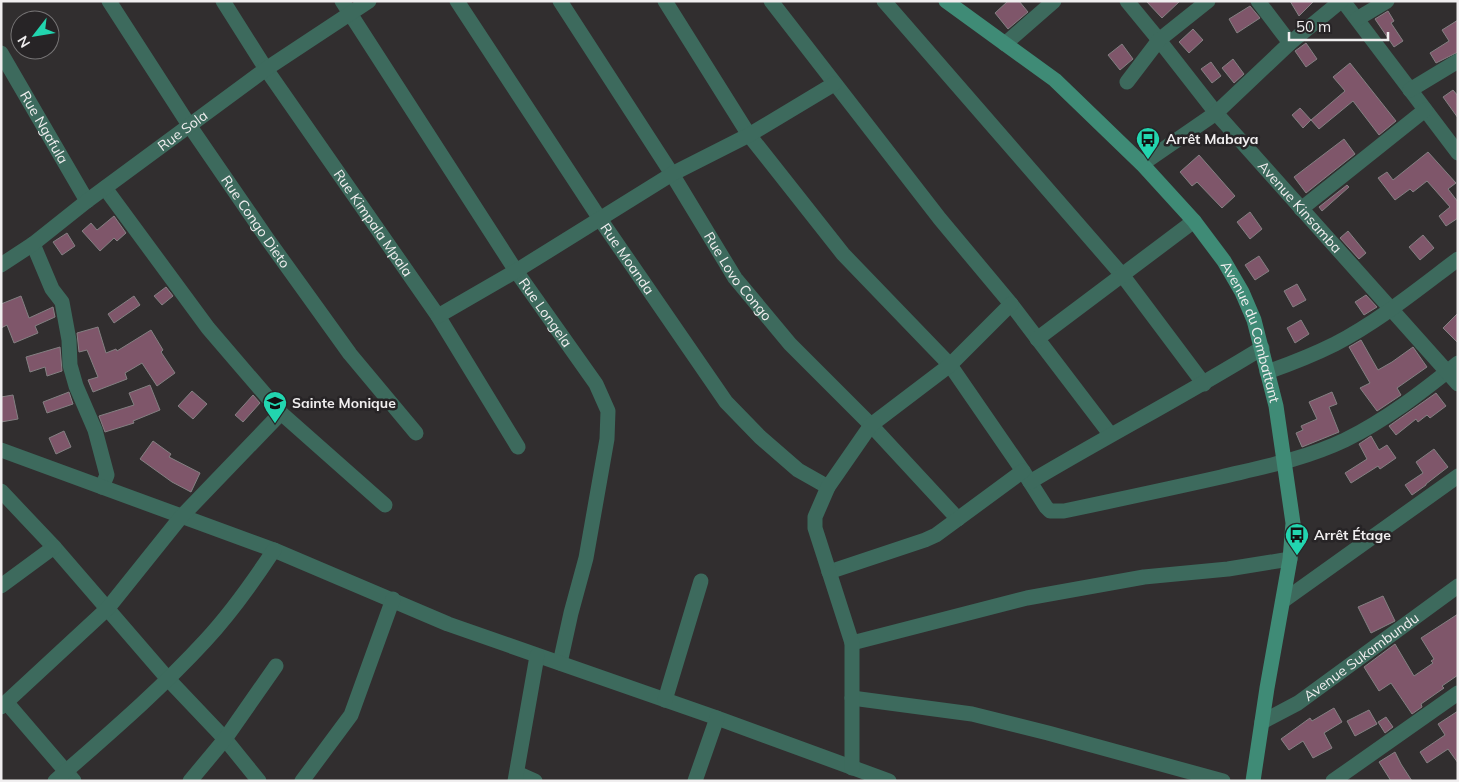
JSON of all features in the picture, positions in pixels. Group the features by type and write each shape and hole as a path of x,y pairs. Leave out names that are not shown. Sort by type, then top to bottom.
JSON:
{"street":[{"name":"Rue Congo Dieto","path":"109,1 189,125 268,240 350,354 416,433"},
{"name":"Rue Kimpala Mpala","path":"223,1 266,69 438,316 518,447"},
{"name":"Rue Longela","path":"342,1 516,271 596,384 608,411 607,439 586,558 560,663"},
{"name":"Rue Sola","path":"2,262 33,244 87,201 266,69 369,1"},
{"name":"Rue Moanda","path":"457,1 600,219 726,402 760,437 792,464 828,488"},
{"name":"Rue Lovo Congo","path":"560,1 672,174 735,278 790,344 871,425 958,519"},
{"path":"666,1 749,135 843,254 950,365 1050,511 1057,512 1284,463 1344,441 1382,421 1452,368"},
{"path":"771,1 940,219 1011,304 1110,434"},
{"path":"884,1 1123,276 1204,384"},
{"name":"Avenue du Combattant","path":"946,1 1055,80 1142,164 1194,221 1224,261 1242,292 1254,320 1276,406 1293,522 1290,559 1253,781"},
{"path":"1005,44 1054,1"},
{"name":"Avenue Kinsamba","path":"1127,1 1216,113 1301,209 1391,309 1452,368 1458,384"},
{"path":"1127,82 1159,40 1208,1"},
{"path":"1258,1 1290,43"},
{"path":"1142,164 1216,113 1290,43 1342,1 1458,153"},
{"path":"1357,19 1387,1"},
{"name":"Rue Ngafula","path":"1,54 87,201"},
{"path":"1410,90 1458,61"},
{"path":"438,316 516,271 672,174 749,135 834,84"},
{"path":"1301,209 1425,110"},
{"path":"105,188 208,328 281,413 385,504"},
{"path":"1037,339 1194,221"},
{"path":"33,244 52,289 62,302 72,371 76,386 95,430 107,475 102,487"},
{"path":"1267,372 1301,360 1336,344 1391,309 1458,259"},
{"path":"852,768 852,643 814,528 815,517 828,488 871,425 950,365 1011,304"},
{"path":"829,572 925,540 1027,477 1204,384 1262,348"},
{"path":"274,550 246,591 216,629 168,679 65,778 4,705 108,608 181,518 281,413"},
{"path":"1,450 181,518 274,550 448,624 717,718 889,781"},
{"path":"1283,602 1458,476"},
{"path":"1,491 54,547 168,679 225,739 259,781"},
{"path":"1,586 54,547"},
{"path":"852,643 1027,598 1144,577 1290,559"},
{"path":"665,700 701,581"},
{"name":"Avenue Sukambundu","path":"1262,722 1298,703 1458,586"},
{"path":"302,781 351,715 393,599"},
{"path":"535,781 516,777 537,656"},
{"path":"190,781 225,739 276,666"},
{"path":"1333,781 1458,693"},
{"path":"852,698 972,714 1223,781"},
{"path":"695,781 717,718"}],"building":[{"path":"1008,1 1019,1 1028,12 1008,29 995,13"},
{"path":"1146,1 1180,1 1162,18"},
{"path":"1290,1 1314,1 1299,16"},
{"path":"1250,6 1260,18 1237,33 1229,19"},
{"path":"1388,11 1394,21 1391,23 1403,41 1394,47 1375,19"},
{"path":"1458,20 1458,52 1436,63 1430,53 1449,41 1442,30"},
{"path":"1193,29 1203,40 1189,53 1179,42"},
{"path":"1306,43 1317,59 1306,67 1295,51"},
{"path":"1122,44 1133,59 1120,70 1108,55"},
{"path":"1233,59 1244,74 1234,83 1222,68"},
{"path":"1211,62 1221,76 1212,83 1201,69"},
{"path":"1350,63 1396,121 1379,135 1353,101 1319,129 1311,120 1345,91 1333,77"},
{"path":"1453,90 1458,96 1458,118 1443,97"},
{"path":"1300,108 1311,120 1303,128 1292,115"},
{"path":"1344,139 1355,154 1306,193 1294,177"},
{"path":"1428,152 1456,183 1448,189 1458,202 1458,218 1446,226 1439,216 1450,207 1427,181 1413,192 1410,189 1395,200 1378,178 1387,172 1393,180"},
{"path":"1199,155 1235,196 1222,208 1197,182 1192,186 1180,172"},
{"path":"1347,185 1349,187 1322,211 1319,207"},
{"path":"1250,212 1262,229 1250,239 1237,222"},
{"path":"114,216 126,233 117,241 114,238 100,251 82,231 91,223 97,230"},
{"path":"1348,231 1366,253 1359,259 1340,238"},
{"path":"67,233 75,246 62,255 53,242"},
{"path":"1423,235 1434,248 1420,260 1409,247"},
{"path":"1259,256 1269,271 1255,280 1245,265"},
{"path":"1297,284 1306,300 1293,307 1284,291"},
{"path":"166,287 173,296 162,305 154,296"},
{"path":"1366,295 1377,307 1364,315 1355,302"},
{"path":"21,296 29,318 53,307 55,317 35,326 38,333 14,343 7,325 1,328 1,304"},
{"path":"134,296 140,305 114,323 108,314"},
{"path":"1458,313 1458,343 1443,328"},
{"path":"1301,320 1309,334 1295,343 1287,328"},
{"path":"98,327 106,353 116,349 117,351 151,330 163,350 161,352 175,373 157,386 142,363 125,373 127,379 93,392 88,380 98,377 87,350 79,352 77,333"},
{"path":"1361,340 1378,370 1413,347 1427,367 1397,388 1401,395 1377,411 1360,388 1370,383 1349,347"},
{"path":"60,347 62,371 47,376 45,367 30,372 26,357"},
{"path":"150,385 160,410 133,421 134,423 105,432 99,416 134,405 129,393"},
{"path":"192,391 207,404 193,419 178,406"},
{"path":"69,392 73,404 47,413 43,402"},
{"path":"1332,392 1337,404 1329,407 1339,432 1302,447 1296,433 1303,430 1301,426 1317,419 1309,402"},
{"path":"1436,393 1446,406 1430,418 1427,415 1418,422 1416,419 1396,435 1389,426"},
{"path":"13,395 18,419 1,422 1,397"},
{"path":"253,395 260,403 243,422 235,415"},
{"path":"64,431 71,447 56,454 49,438"},
{"path":"1371,436 1379,450 1387,445 1396,458 1380,469 1378,466 1351,483 1345,473 1367,459 1359,444"},
{"path":"153,441 171,454 169,457 200,473 191,492 172,482 140,459"},
{"path":"1434,449 1448,467 1412,495 1405,485 1423,473 1416,462"},
{"path":"1383,596 1395,621 1371,633 1358,607"},
{"path":"1458,614 1458,675 1442,686 1444,688 1421,704 1422,707 1412,714 1391,683 1379,691 1364,667 1395,644 1414,676 1433,663 1431,661 1434,659 1421,638"},
{"path":"1334,708 1342,722 1324,733 1332,748 1313,758 1303,741 1289,750 1281,739 1310,718 1312,721"},
{"path":"1369,710 1377,724 1355,736 1347,721"},
{"path":"1458,711 1458,763 1448,749 1427,763 1420,752 1445,735 1438,724"},
{"path":"1386,717 1393,727 1385,733 1378,722"},
{"path":"1395,752 1412,781 1391,781 1379,762"}],"place":[{"name":"Arrêt Mabaya","path":"1148,160"},
{"name":"Sainte Monique","path":"275,424"},
{"name":"Arrêt Étage","path":"1297,556"}]}
